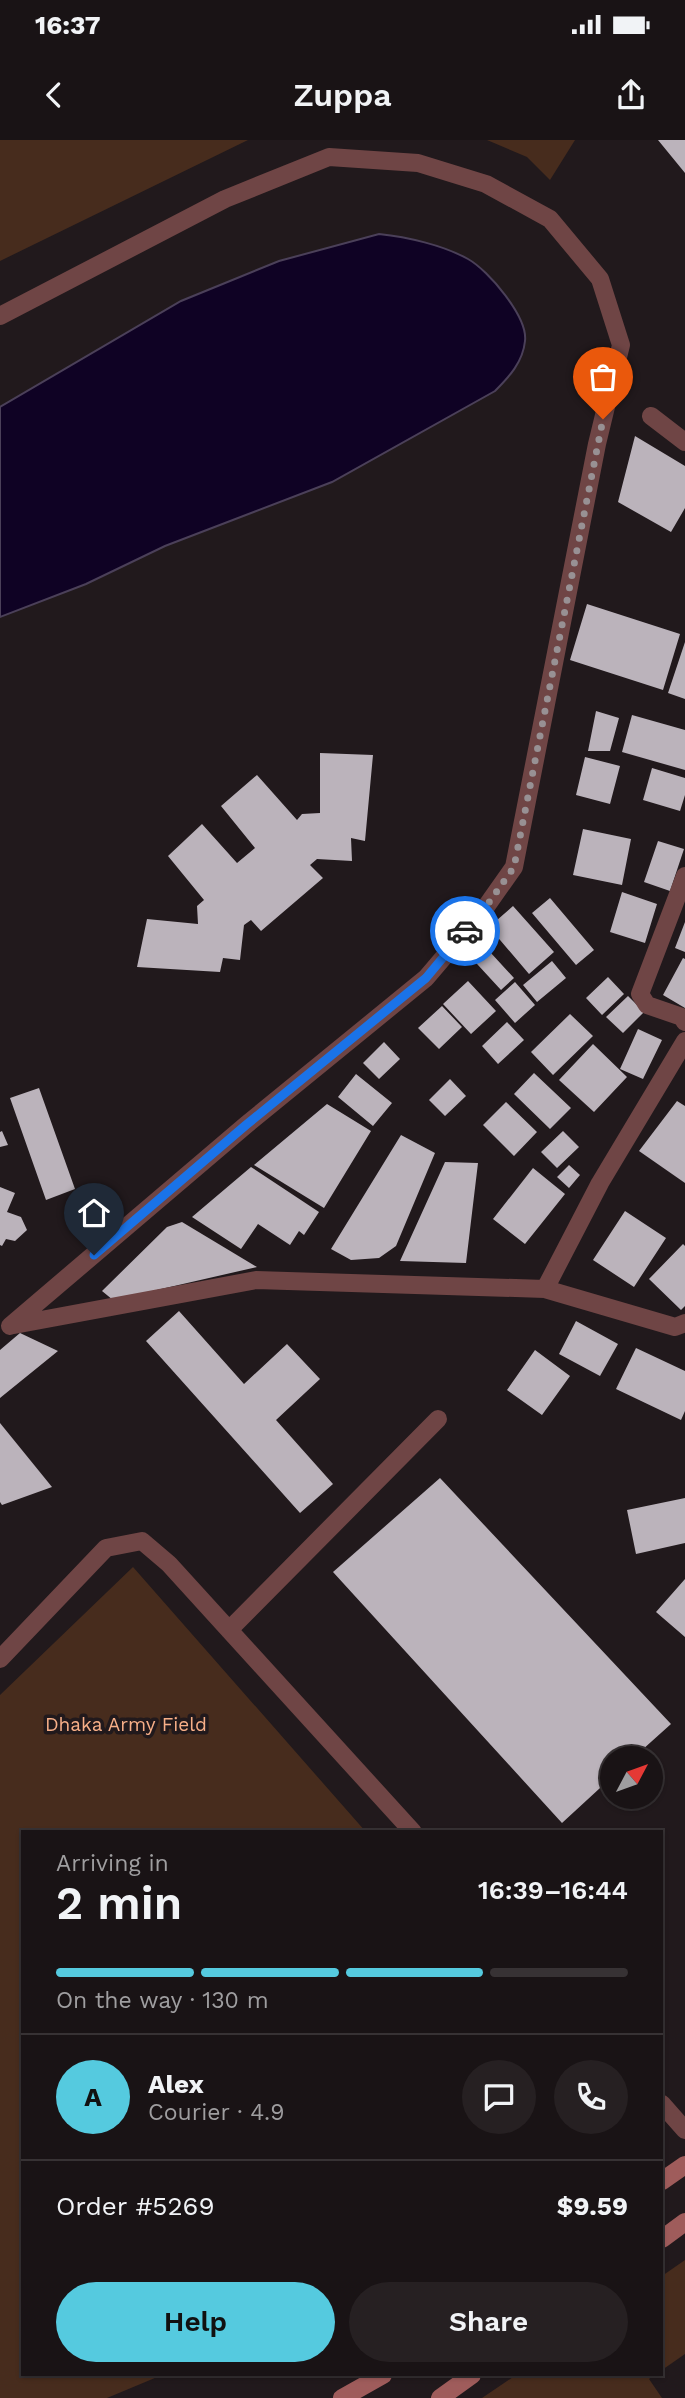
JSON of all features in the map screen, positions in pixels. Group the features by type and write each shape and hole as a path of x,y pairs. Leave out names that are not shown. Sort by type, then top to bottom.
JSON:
{"main road":[{"path":"663,2180 685,2165"},
{"path":"663,2238 685,2222"},
{"path":"342,2398 381,2376"},
{"path":"440,2398 471,2376"}],"street":[{"path":"0,316 225,199 328,149 418,163 486,184 550,219 600,279 621,345 597,444 514,867 483,911 426,978 5,1324"},
{"path":"651,416 685,442"},
{"path":"685,876 640,994 647,1005 682,1017 685,1021"},
{"path":"545,1289 600,1182 685,1041"},
{"path":"5,1324 256,1280 545,1289 675,1327 685,1323"},
{"path":"229,1630 438,1419"},
{"path":"0,1659 106,1548 142,1541 169,1564 411,1830"},
{"path":"663,2105 685,2130"}],"green space":[{"path":"0,140 248,140 0,261"},
{"path":"487,140 575,140 550,180 527,157"},
{"name":"Dhaka Army Field","path":"133,1567 364,1830 21,1830 21,2376 160,2376 107,2398 0,2398 0,1695"},
{"path":"685,2260 685,2354 663,2369 663,2275"},
{"path":"515,2376 653,2376 649,2379 662,2398 482,2398"}],"shaded area":[{"path":"379,234 425,242 468,259 496,283 514,307 524,331 524,349 510,375 495,391 332,482 165,546 86,584 0,617 0,407 181,301 279,261"}],"building":[{"path":"658,140 685,140 685,173"},
{"path":"635,436 685,466 685,508 671,532 618,502"},
{"path":"587,604 680,634 663,690 570,660"},
{"path":"685,642 685,699 668,693"},
{"path":"596,711 619,718 610,751 588,751"},
{"path":"632,715 685,730 685,770 622,752"},
{"path":"320,753 373,755 365,841 351,838 352,861 317,859 310,865 323,878 261,931 251,920 244,925 240,960 223,958 220,972 137,967 147,919 198,924 197,906 204,900 168,856 202,824 237,863 255,848 221,806 257,775 297,820 302,814 320,813"},
{"path":"585,757 620,766 610,804 576,795"},
{"path":"652,768 685,778 685,795 680,811 643,800"},
{"path":"583,829 631,839 622,885 573,875"},
{"path":"658,841 684,849 670,891 644,882"},
{"path":"622,892 657,904 645,943 610,932"},
{"path":"550,898 594,950 576,965 532,913"},
{"path":"513,906 554,952 529,974 489,927"},
{"path":"685,922 685,952 675,948"},
{"path":"479,940 514,978 501,990 466,952"},
{"path":"683,958 685,959 685,1008 663,995"},
{"path":"552,961 566,978 537,1002 523,985"},
{"path":"608,977 624,994 602,1015 586,998"},
{"path":"468,981 496,1011 471,1034 443,1004"},
{"path":"515,982 535,1005 515,1023 495,1000"},
{"path":"628,996 644,1012 623,1033 606,1017"},
{"path":"442,1006 462,1027 439,1049 418,1028"},
{"path":"570,1014 593,1036 553,1075 531,1052"},
{"path":"507,1022 524,1040 498,1064 482,1046"},
{"path":"638,1029 662,1040 643,1079 620,1069"},
{"path":"384,1042 400,1059 379,1079 363,1063"},
{"path":"593,1044 627,1077 594,1112 559,1080"},
{"path":"534,1073 571,1108 550,1129 514,1094"},
{"path":"356,1074 392,1103 373,1126 338,1097"},
{"path":"450,1079 466,1096 445,1116 429,1100"},
{"path":"39,1088 75,1189 46,1200 10,1098"},
{"path":"677,1101 685,1106 685,1183 639,1151"},
{"path":"506,1102 537,1132 514,1156 483,1125"},
{"path":"327,1104 371,1131 324,1208 254,1165"},
{"path":"2,1131 8,1145 0,1147 0,1132"},
{"path":"563,1131 579,1147 557,1168 541,1152"},
{"path":"401,1135 435,1153 396,1246 379,1258 351,1260 331,1249"},
{"path":"445,1162 478,1163 466,1263 400,1261"},
{"path":"569,1165 580,1175 569,1188 557,1177"},
{"path":"251,1167 319,1212 304,1235 299,1231 290,1245 258,1224 241,1249 192,1217"},
{"path":"533,1168 565,1194 525,1244 493,1219"},
{"path":"0,1187 15,1193 7,1212 21,1217 27,1230 15,1241 6,1239 2,1246 0,1245"},
{"path":"625,1211 666,1238 634,1287 593,1260"},
{"path":"182,1222 257,1267 113,1300 102,1291 167,1227"},
{"path":"683,1244 685,1306 681,1310 649,1279"},
{"path":"179,1311 244,1384 287,1344 320,1379 276,1420 333,1484 300,1513 146,1341"},
{"path":"576,1321 618,1344 600,1376 559,1354"},
{"path":"20,1333 58,1351 0,1398 0,1350"},
{"path":"636,1348 685,1371 685,1411 681,1420 616,1389"},
{"path":"535,1350 570,1376 542,1415 507,1390"},
{"path":"0,1423 52,1487 2,1505"},
{"path":"440,1478 671,1724 646,1746 600,1746 600,1788 562,1823 333,1572"},
{"path":"685,1498 685,1543 636,1554 627,1510"},
{"path":"685,1579 685,1637 656,1612"}],"way so far":[{"path":"465,931 483,911 514,867 603,419"}],"route":[{"path":"94,1255 246,1125 426,978 465,931"}]}
